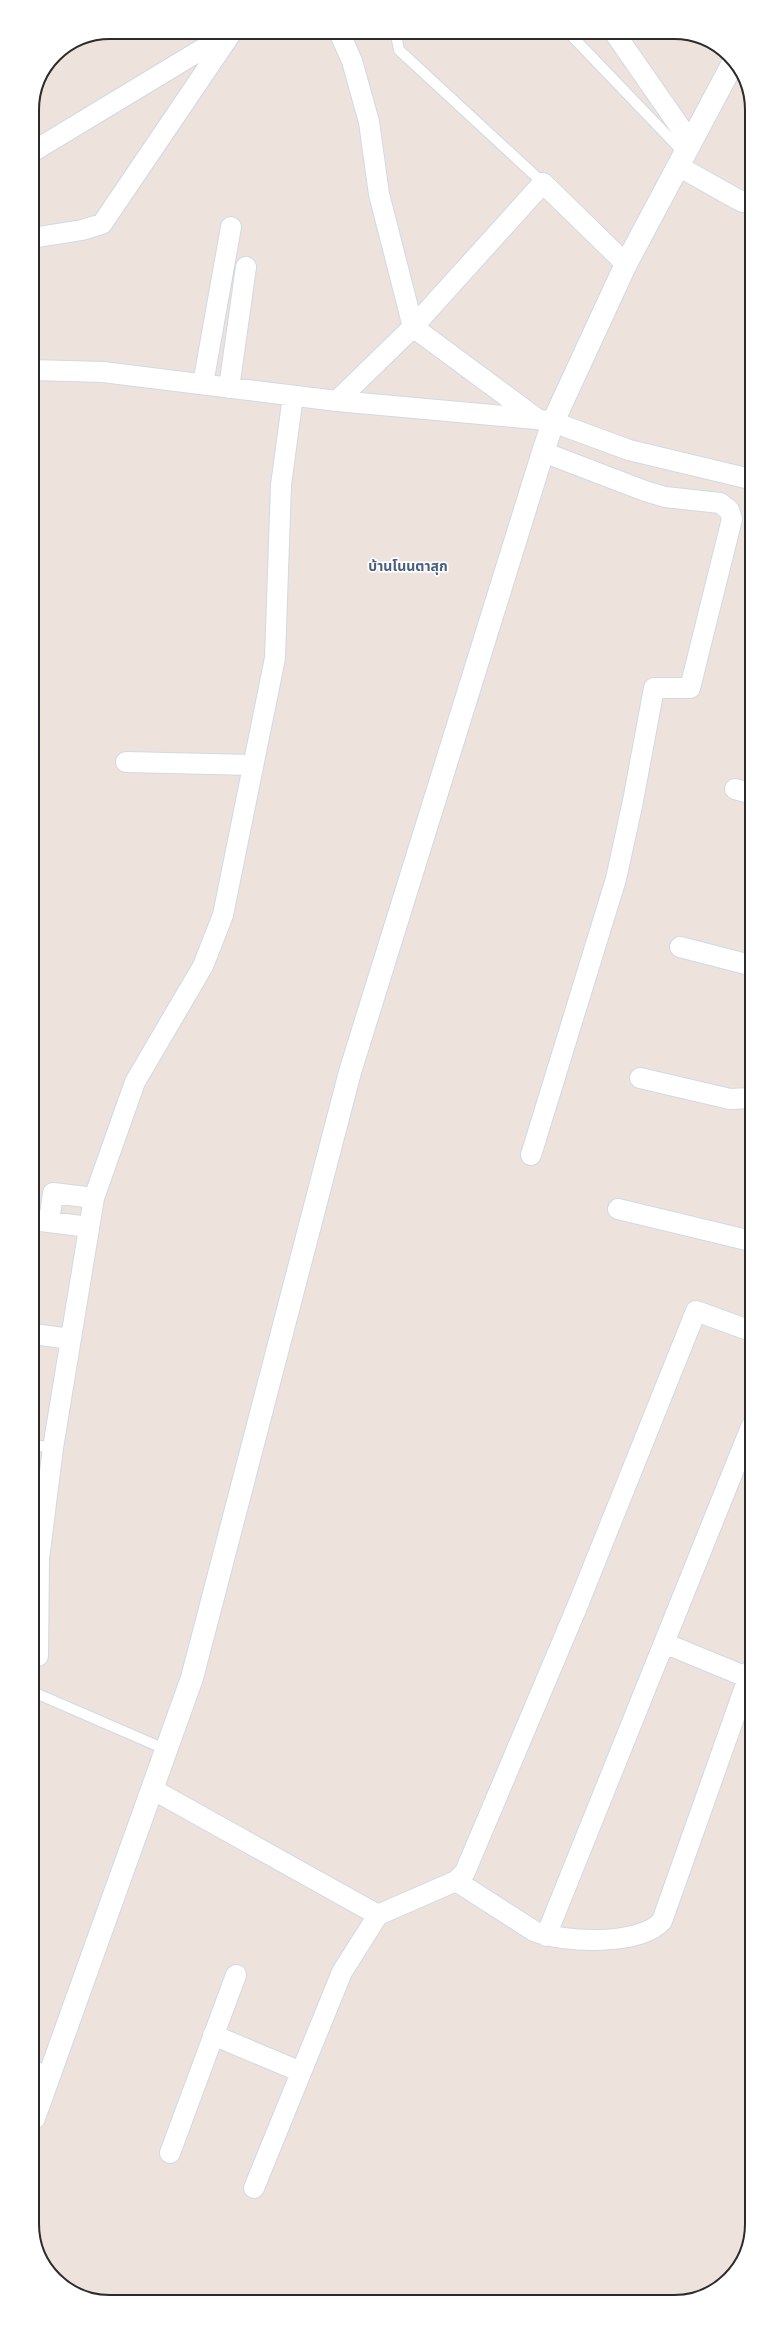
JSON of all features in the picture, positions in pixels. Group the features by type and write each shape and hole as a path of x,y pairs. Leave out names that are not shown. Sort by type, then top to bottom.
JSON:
{"street":[{"path":"39,148 219,39"},
{"path":"39,237 82,230 102,224 226,39"},
{"path":"342,39 352,61 369,122 379,194 413,327 545,421"},
{"path":"618,39 684,155 739,200 745,201"},
{"path":"39,2091 42,2075 167,1750 192,1678 350,1072 543,452 545,421 626,264 731,68"},
{"path":"337,401 413,327 543,183 626,264"},
{"path":"203,384 232,227"},
{"path":"229,388 246,267"},
{"path":"39,370 103,372 337,401 545,421 628,450 745,478"},
{"path":"39,1511 43,1447 70,1339 94,1198 135,1082 203,966 223,915 275,658 281,485 293,396"},
{"path":"531,1155 616,879 633,801 654,688 690,688 732,519 729,510 720,503 665,497 645,492 543,452"},
{"path":"126,762 253,765"},
{"path":"680,947 745,964"},
{"path":"640,1078 730,1099 745,1098"},
{"path":"88,1227 41,1221 53,1193 94,1198"},
{"path":"618,1209 745,1240"},
{"path":"254,2188 342,1972 378,1915 456,1881 465,1872 574,1614 696,1311 745,1329"},
{"path":"39,1335 70,1339"},
{"path":"546,1936 745,1442"},
{"path":"664,1643 745,1672"},
{"path":"456,1881 534,1931 546,1936 582,1940 615,1938 645,1932 655,1928 662,1920 745,1688"},
{"path":"152,1789 378,1915"},
{"path":"170,2153 236,1975"},
{"path":"214,2035 301,2072"}],"lane":[{"path":"398,39 399,50 543,183"},
{"path":"575,39 684,155"},
{"path":"40,1695 167,1750"}],"district":[{"name":"บ้านโนนตาสุก","path":"408,566"}]}
